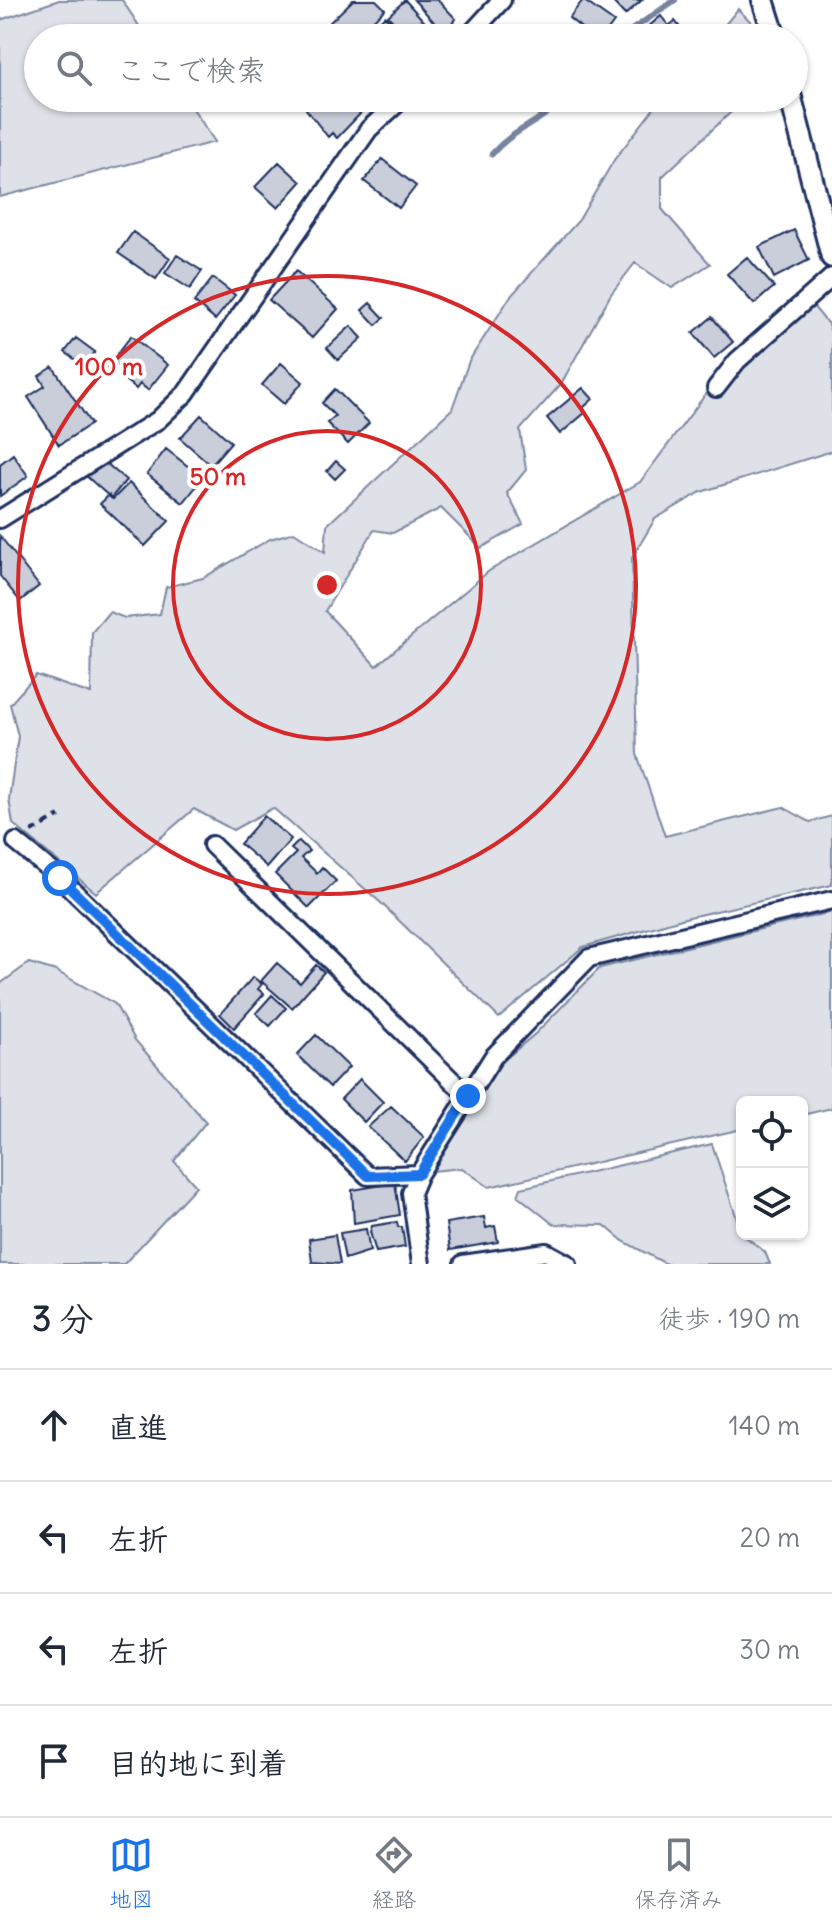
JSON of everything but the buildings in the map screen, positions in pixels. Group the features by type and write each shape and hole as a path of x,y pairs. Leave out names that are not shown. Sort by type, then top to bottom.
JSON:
{"street":[{"path":"480,24 502,0"},
{"path":"763,0 771,24"},
{"path":"0,519 158,420 186,393 369,129 388,112"},
{"path":"795,112 831,249"},
{"path":"716,388 737,361 832,277"},
{"path":"16,842 60,878 368,1176 419,1174"},
{"path":"212,845 468,1096"},
{"path":"421,1264 411,1193 419,1174 493,1057 589,958 832,900"},
{"path":"463,1264 546,1252 568,1264"}],"shaded area":[{"path":"59,0 122,0 138,24 24,24 24,112 195,112 215,142 0,197 0,20"},
{"path":"738,9 752,24 726,24"},
{"path":"651,112 731,112 662,177 662,209 710,264 672,288 635,263 611,294 561,384 520,430 526,470 507,493 523,524 481,548 441,508 393,533 374,530 325,611 376,666 489,571 640,482 729,363 804,295 828,324 832,336 832,451 701,492 655,519 632,558 637,754 665,836 783,807 810,822 832,816 832,885 685,918 583,947 499,1018 381,903 273,808 233,830 194,809 96,893 13,824 9,799 18,736 10,704 36,675 91,694 92,632 109,612 125,618 160,614 166,587 203,578 270,539 294,532 325,552 327,525 452,409 469,361 510,297 579,220 614,160"},
{"path":"832,912 832,1108 808,1114 808,1096 736,1096 736,1130 489,1187 462,1168 432,1171 501,1063 536,1033 600,968"},
{"path":"29,963 56,971 115,1004 135,1040 206,1122 174,1161 196,1186 124,1264 0,1264 0,984"},
{"path":"712,1144 736,1216 736,1240 750,1240 765,1252 770,1264 666,1264 623,1241 604,1225 553,1224 518,1196 521,1188"}],"waterway":[{"path":"640,24 675,0"},
{"path":"492,154 509,138 549,112"}],"route":[{"path":"60,878 368,1176 419,1174 468,1096"}]}
